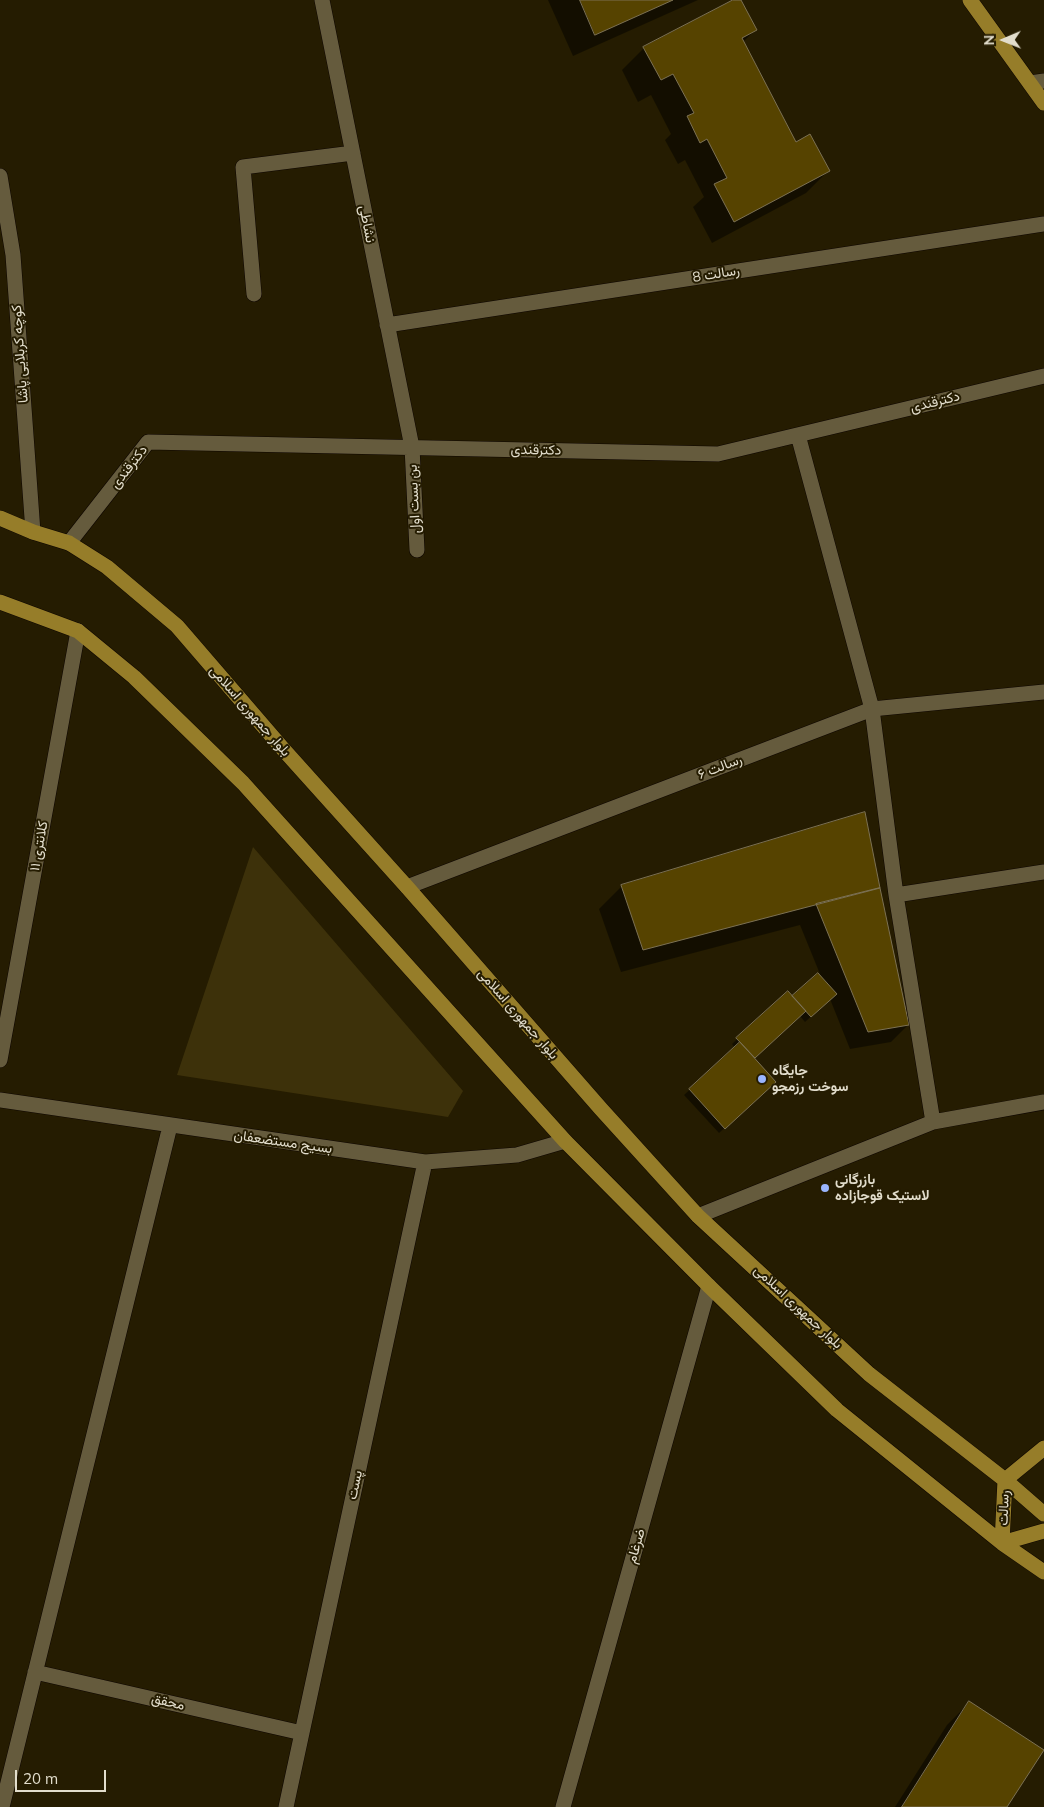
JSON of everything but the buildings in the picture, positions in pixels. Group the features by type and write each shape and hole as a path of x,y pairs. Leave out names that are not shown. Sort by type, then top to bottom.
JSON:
{"main road":[{"path":"970,0 1037,82 1044,103"},
{"name":"بلوار جمهوری اسلامی","path":"0,518 33,532 69,543 107,567 177,626 283,749 698,1216 870,1374 1005,1480 1044,1514"},
{"path":"0,602 78,631 134,677 243,783 565,1140 709,1286 836,1410 1002,1543 1044,1572"},
{"name":"رسالت","path":"1044,1448 1005,1480 1002,1543 1044,1531"}],"street":[{"name":"نشاطی","path":"322,0 412,448"},
{"path":"254,294 243,166 353,153"},
{"name":"کوچه کربلایی پاشا","path":"0,176 13,255 33,532"},
{"name":"رسالت 8","path":"387,325 1044,224"},
{"name":"دکترقندی","path":"69,543 148,442 718,454 1044,376"},
{"path":"798,435 872,709 896,895 933,1122"},
{"name":"بن بست اول","path":"412,448 417,550"},
{"name":"کلانتری ۱۱","path":"0,1060 78,631"},
{"name":"رسالت ۶","path":"407,887 872,709 1044,692"},
{"path":"896,895 1044,872"},
{"name":"بسیج مستضعفان","path":"0,1100 425,1162 517,1155 565,1140"},
{"path":"698,1216 933,1122 1044,1102"},
{"path":"2,1807 170,1126"},
{"name":"پست","path":"286,1807 425,1162"},
{"name":"ضرغام","path":"563,1807 709,1286"},
{"name":"محقق","path":"35,1672 302,1732"}],"shaded area":[{"path":"253,847 463,1091 448,1117 177,1075"}],"place":[{"name":"جایگاه سوخت رزمجو","path":"762,1079"},
{"name":"بازرگانی لاستیک قوجازاده","path":"825,1188"}]}
